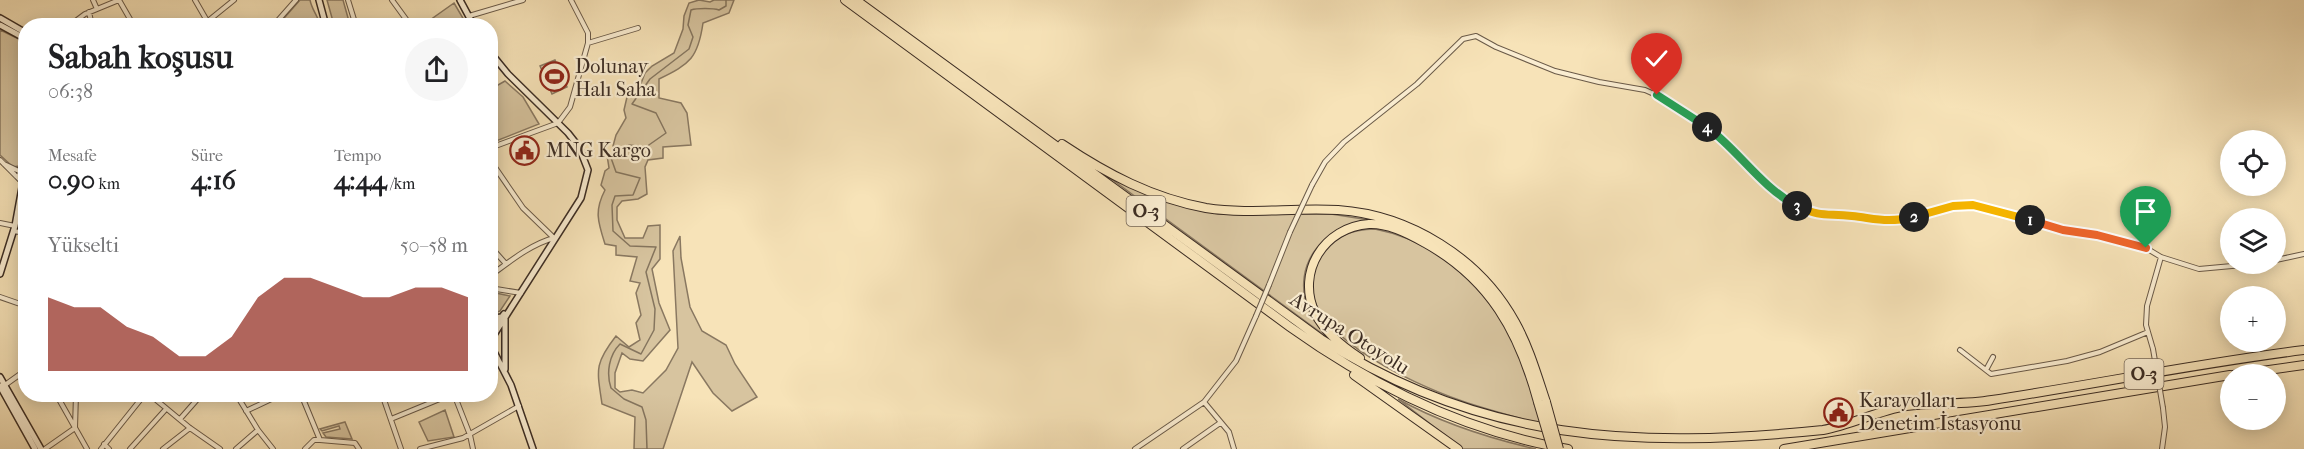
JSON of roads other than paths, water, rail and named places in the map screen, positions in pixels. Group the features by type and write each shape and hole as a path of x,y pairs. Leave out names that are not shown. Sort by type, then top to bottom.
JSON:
{"highway":[{"name":"Avrupa Otoyolu","path":"845,0 1310,341 1395,392 1440,413 1505,436 1568,449"},
{"name":"Avrupa Otoyolu","path":"856,0 1321,339 1390,380 1446,405 1529,431 1583,441 1645,446"},
{"path":"1021,120 1109,174 1135,187 1167,198 1207,208 1238,211 1352,212 1401,224 1434,240 1472,268 1503,302 1530,352 1552,449"},
{"path":"1446,405 1368,363 1342,345 1323,325 1311,300 1310,273 1322,247 1337,234 1353,227 1369,224 1391,228 1431,246 1464,270 1489,295 1511,328 1525,358 1559,449"},
{"path":"1310,341 1458,449"},
{"name":"O-3","path":"1671,447 1722,445 1794,435 1839,427 1902,407 1983,401 2304,350"},
{"name":"O-3","path":"2286,368 2304,365"},
{"name":"O-3","path":"1784,449 2220,377"}],"main road":[{"path":"318,0 324,18"},
{"path":"460,0 468,16"},
{"path":"0,18 18,28"},
{"path":"0,25 18,35"},
{"path":"498,62 579,147 588,170 581,198 521,293 498,323"},
{"path":"0,273 18,210"},
{"path":"498,317 505,315"},
{"path":"498,328 505,315"},
{"path":"505,315 506,374"},
{"path":"498,358 519,406 533,449"},
{"path":"0,376 2,385 35,449"},
{"path":"2,385 43,449"}],"street":[{"path":"93,0 97,9"},
{"path":"80,18 89,12 119,0 129,18"},
{"path":"195,0 206,18"},
{"path":"214,18 234,0"},
{"path":"280,18 296,0"},
{"path":"348,0 354,18"},
{"path":"392,0 405,18"},
{"path":"468,16 523,0"},
{"path":"498,145 558,123 570,107 588,43 588,33 571,0"},
{"path":"89,12 91,18"},
{"path":"588,43 638,28"},
{"path":"1135,449 1204,402 1236,361 1290,232 1325,162 1344,142 1417,84 1463,39 1476,36 1496,47 1555,71 1645,90 1663,98 1714,133 1784,199 1812,213 1892,222 1953,206 1973,205 2063,230 2097,235 2136,246 2199,270 2220,268"},
{"path":"1,162 18,169"},
{"path":"1,162 18,177"},
{"path":"498,172 523,208 554,238"},
{"path":"0,223 18,230"},
{"path":"498,270 546,240 554,238"},
{"path":"0,249 7,252"},
{"path":"2286,258 2304,254"},
{"path":"498,255 506,264"},
{"path":"2161,257 2147,306 2146,325 2163,408 2165,427 2162,449"},
{"path":"498,289 521,293"},
{"path":"0,297 18,303"},
{"path":"1960,350 1991,375 2067,361 2100,352 2148,332"},
{"path":"1986,370 1993,357"},
{"path":"2,385 18,375"},
{"path":"60,402 87,449"},
{"path":"75,428 76,402"},
{"path":"100,449 140,402"},
{"path":"157,402 220,449"},
{"path":"180,419 195,402"},
{"path":"241,402 273,449"},
{"path":"246,411 265,402"},
{"path":"305,402 320,440"},
{"path":"385,402 401,449"},
{"path":"391,418 432,402"},
{"path":"456,402 470,435 473,449"},
{"path":"1204,402 1228,432 1234,449"},
{"path":"420,449 470,435 519,406"},
{"path":"130,449 166,409"},
{"path":"1183,449 1220,423"},
{"path":"43,449 75,428"},
{"path":"163,449 189,428"},
{"path":"236,449 258,430"},
{"path":"305,449 314,440 355,443 359,449"},
{"path":"104,444 110,449"}],"waterway":[{"path":"647,449 646,420 642,407 624,399 611,388 609,370 613,353 620,344 641,354 654,330 655,309 646,272 656,247 630,246 613,231 612,205 615,196 633,195 640,178 616,172 610,155 629,145 646,147 666,133 656,113 632,104 650,79 689,49 693,37 688,25 691,10 705,8 719,10 726,6 726,0"}],"place":[{"name":"Dolunay Halı Saha","path":"554,77"},
{"name":"MNG Kargo","path":"525,150"},
{"name":"Karayolları Denetim İstasyonu","path":"1838,412"}]}
